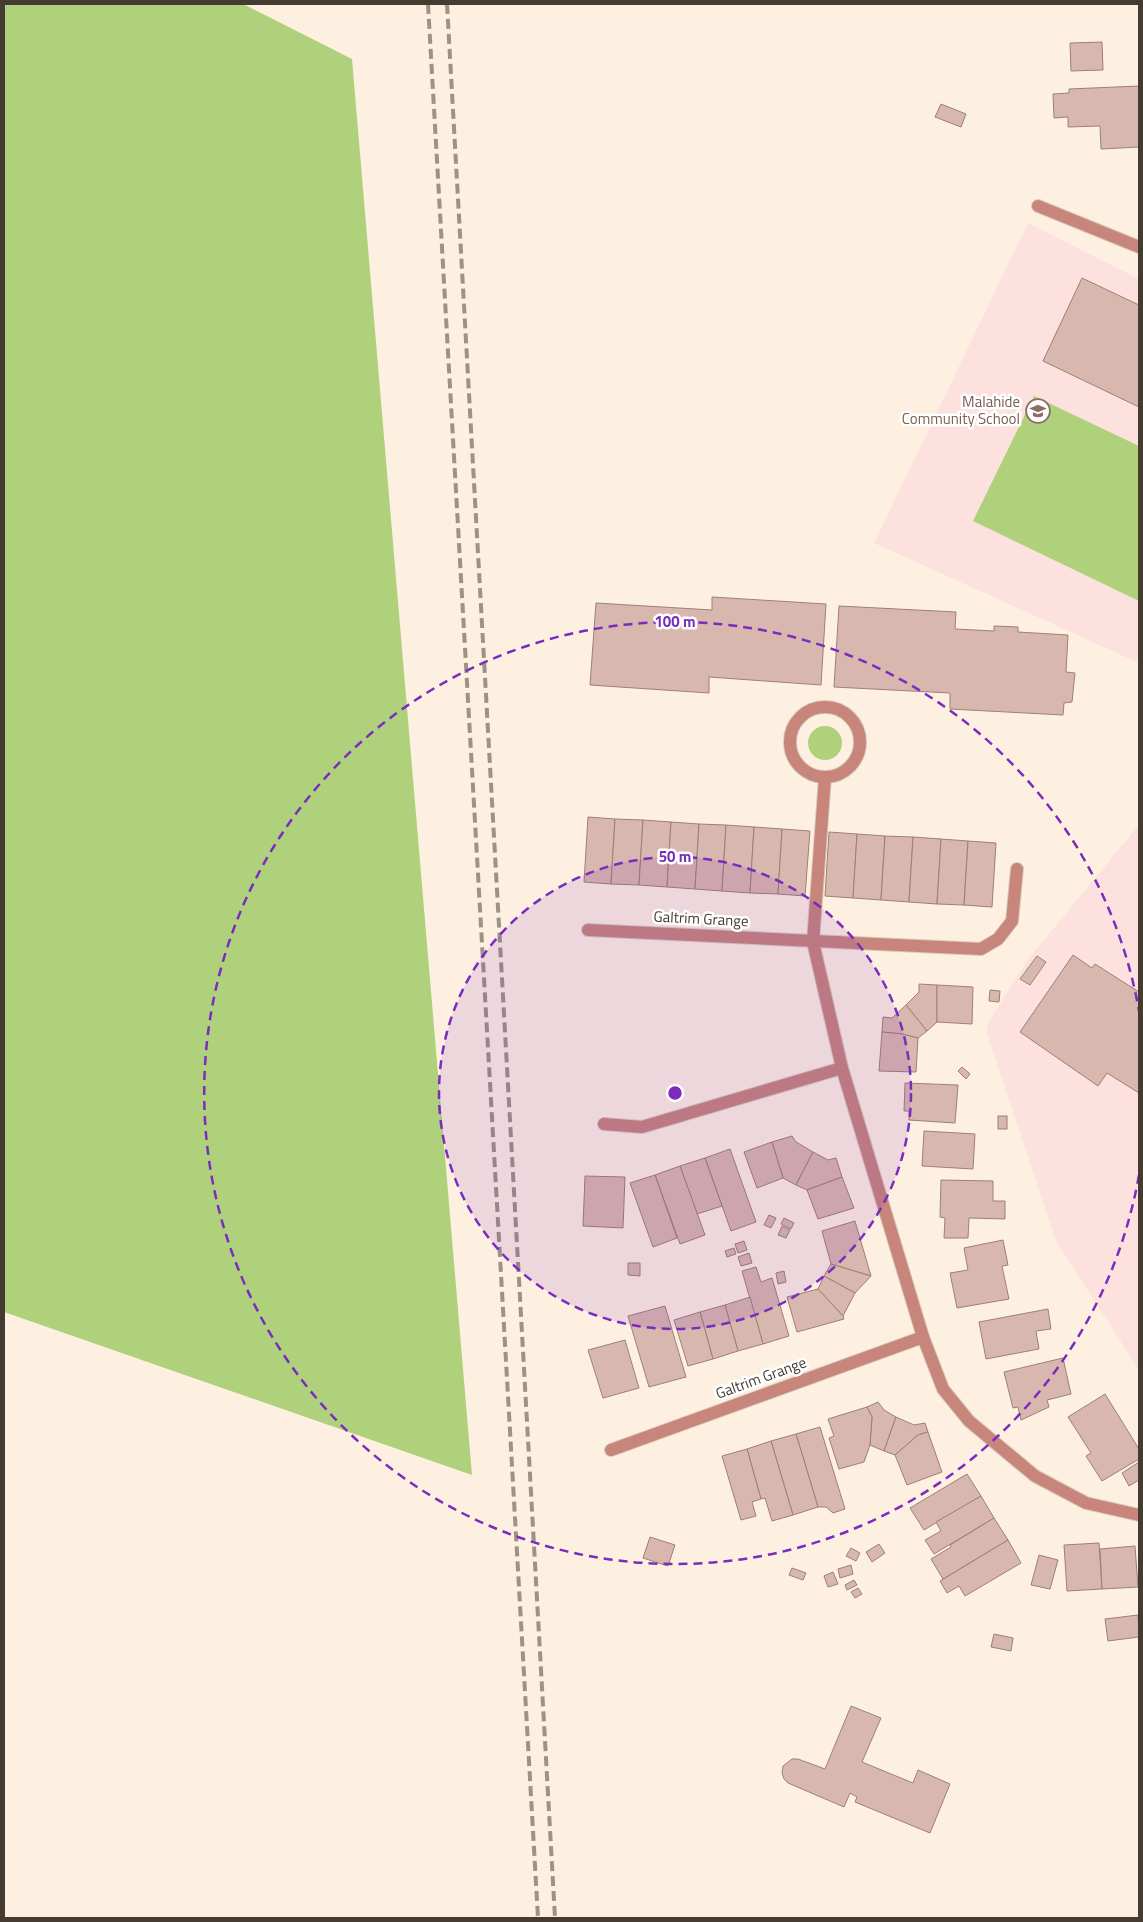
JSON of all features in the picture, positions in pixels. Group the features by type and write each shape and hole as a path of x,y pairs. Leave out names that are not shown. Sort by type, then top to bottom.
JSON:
{"street":[{"path":"1038,206 1139,247"},
{"path":"819,707 842,710 858,728 860,739 860,751 854,762 836,776 825,777 812,776 802,770 790,750 789,739 792,727 799,718 808,710 819,707"},
{"path":"825,777 813,942 842,1068 923,1337 943,1389 969,1421 1035,1476 1086,1503 1139,1515"},
{"name":"Galtrim Grange","path":"588,930 982,949 998,939 1012,922 1017,869"},
{"path":"604,1124 642,1127 842,1068"},
{"name":"Galtrim Grange","path":"611,1450 923,1337"}],"shaded area":[{"name":"Malahide Community School","path":"1028,223 1139,279 1139,663 874,543"},
{"path":"1139,825 1139,1370 1056,1241 987,1033 988,1023 1029,958"}],"green space":[{"path":"4,4 243,4 352,59 472,1475 4,1312"},
{"path":"1034,396 1139,446 1139,601 973,521"},
{"path":"825,726 832,727 837,731 841,736 841,750 837,755 832,759 825,760 818,759 813,755 809,750 808,743 809,736 813,731 818,727"}],"building":[{"path":"1102,42 1103,70 1071,71 1070,43"},
{"path":"1139,86 1139,147 1101,149 1100,126 1068,127 1068,117 1054,118 1053,94 1069,93 1069,89"},
{"path":"941,104 966,114 961,127 935,117"},
{"path":"1082,278 1139,305 1139,407 1043,361"},
{"path":"712,597 826,604 821,685 709,677 709,693 590,685 596,603 712,610"},
{"path":"839,606 956,612 955,629 994,631 994,626 1018,627 1018,632 1068,635 1066,672 1075,673 1072,702 1064,703 1063,715 950,709 950,693 834,687"},
{"path":"588,817 615,819 611,884 584,882"},
{"path":"615,819 643,820 639,885 611,884"},
{"path":"643,820 671,822 667,887 639,885"},
{"path":"671,822 699,824 695,889 667,887"},
{"path":"699,824 726,825 722,891 695,889"},
{"path":"726,825 754,827 750,893 722,891"},
{"path":"754,827 782,829 778,894 750,893"},
{"path":"782,829 810,831 805,896 778,894"},
{"path":"829,832 857,834 853,898 825,896"},
{"path":"857,834 885,836 881,900 853,898"},
{"path":"885,836 913,837 909,902 881,900"},
{"path":"913,837 941,839 937,904 909,902"},
{"path":"941,839 968,841 964,905 937,904"},
{"path":"968,841 996,843 992,907 964,905"},
{"path":"1073,955 1092,968 1095,964 1139,992 1139,1093 1107,1073 1098,1086 1020,1032"},
{"path":"1037,956 1046,962 1030,985 1020,979"},
{"path":"919,984 937,985 937,1022 927,1031 906,1005 919,992"},
{"path":"937,985 973,987 972,1024 937,1022"},
{"path":"990,990 1000,991 999,1002 989,1001"},
{"path":"906,1005 927,1031 918,1038 882,1032 883,1017 892,1018"},
{"path":"882,1032 918,1038 916,1072 879,1071"},
{"path":"962,1067 970,1074 966,1079 958,1071"},
{"path":"905,1083 958,1085 955,1123 909,1120 909,1111 904,1111"},
{"path":"998,1116 1007,1116 1007,1129 998,1129"},
{"path":"924,1131 975,1134 973,1169 922,1166"},
{"path":"792,1136 796,1142 813,1152 796,1185 783,1178 772,1142"},
{"path":"772,1142 783,1178 757,1188 744,1152"},
{"path":"730,1149 756,1222 731,1231 705,1158"},
{"path":"813,1152 828,1160 836,1158 842,1177 807,1190 796,1185"},
{"path":"705,1158 722,1206 697,1214 680,1166"},
{"path":"680,1166 705,1235 680,1244 655,1175"},
{"path":"655,1175 677,1238 653,1247 630,1183"},
{"path":"585,1176 625,1177 623,1228 583,1226"},
{"path":"842,1177 854,1208 818,1219 807,1190"},
{"path":"941,1180 993,1181 993,1201 1005,1201 1005,1219 969,1218 968,1238 944,1238 945,1218 940,1217"},
{"path":"769,1215 776,1218 771,1228 764,1225"},
{"path":"784,1218 794,1223 791,1229 781,1224"},
{"path":"855,1221 871,1276 831,1264 822,1231"},
{"path":"782,1226 790,1230 786,1238 778,1235"},
{"path":"1003,1240 1008,1265 1002,1266 1009,1299 957,1308 950,1273 968,1270 964,1248"},
{"path":"744,1241 747,1250 738,1253 735,1244"},
{"path":"734,1248 736,1254 727,1257 725,1251"},
{"path":"749,1253 752,1263 741,1266 738,1257"},
{"path":"628,1263 640,1263 640,1276 628,1275"},
{"path":"831,1264 871,1276 855,1293 824,1276"},
{"path":"756,1267 761,1282 772,1278 789,1336 763,1344 742,1271"},
{"path":"784,1271 786,1282 778,1284 776,1273"},
{"path":"824,1276 855,1293 843,1316 818,1289"},
{"path":"818,1289 844,1319 797,1332 787,1297"},
{"path":"750,1297 763,1344 738,1351 725,1305"},
{"path":"725,1305 738,1351 713,1359 700,1312"},
{"path":"665,1306 686,1377 649,1387 628,1316"},
{"path":"1048,1309 1051,1329 1036,1331 1039,1349 986,1359 979,1322"},
{"path":"700,1312 713,1359 688,1366 674,1320"},
{"path":"625,1340 639,1388 603,1398 588,1350"},
{"path":"1063,1358 1071,1394 1047,1400 1049,1407 1021,1420 1018,1407 1013,1408 1004,1372"},
{"path":"1105,1394 1139,1449 1139,1459 1102,1481 1086,1456 1091,1453 1068,1417"},
{"path":"878,1402 884,1410 896,1417 884,1451 870,1445 872,1417 867,1407"},
{"path":"867,1407 872,1417 870,1445 864,1462 839,1469 829,1438 834,1436 828,1419"},
{"path":"896,1417 914,1425 925,1423 928,1432 918,1435 895,1455 884,1451"},
{"path":"820,1427 845,1509 833,1513 826,1507 818,1507 796,1434"},
{"path":"928,1432 942,1472 907,1485 895,1455 918,1435"},
{"path":"796,1434 818,1507 793,1515 771,1441"},
{"path":"771,1441 793,1515 772,1521 765,1498 761,1499 747,1449"},
{"path":"747,1449 761,1499 752,1502 756,1516 741,1520 722,1456"},
{"path":"1139,1462 1139,1480 1129,1486 1122,1473"},
{"path":"967,1474 981,1496 924,1530 910,1508"},
{"path":"981,1496 994,1518 934,1554 925,1540 941,1531 936,1522"},
{"path":"994,1518 1008,1540 943,1579 931,1559"},
{"path":"650,1537 675,1545 668,1566 643,1558"},
{"path":"1008,1540 1021,1563 965,1596 959,1586 947,1593 940,1581"},
{"path":"1099,1543 1102,1589 1067,1591 1064,1545"},
{"path":"879,1544 885,1553 872,1562 866,1552"},
{"path":"1135,1546 1138,1587 1102,1589 1100,1549"},
{"path":"851,1548 860,1553 856,1561 846,1556"},
{"path":"1039,1555 1058,1560 1050,1589 1031,1585"},
{"path":"851,1565 853,1574 840,1578 838,1569"},
{"path":"792,1568 806,1573 803,1580 789,1575"},
{"path":"833,1572 838,1584 828,1587 824,1576"},
{"path":"854,1580 857,1585 847,1590 845,1585"},
{"path":"858,1588 862,1594 855,1598 851,1592"},
{"path":"1138,1615 1139,1637 1108,1641 1105,1619"},
{"path":"994,1634 1013,1638 1011,1651 991,1647"},
{"path":"851,1706 881,1718 862,1762 913,1783 918,1770 950,1784 930,1833 855,1802 857,1797 850,1793 844,1807 788,1783 784,1779 782,1773 783,1766 792,1759 798,1759 825,1769"}],"railway":[{"path":"428,4 538,1918"},
{"path":"447,4 555,1918"}],"place":[{"name":"Malahide Community School","path":"1038,411"}]}
